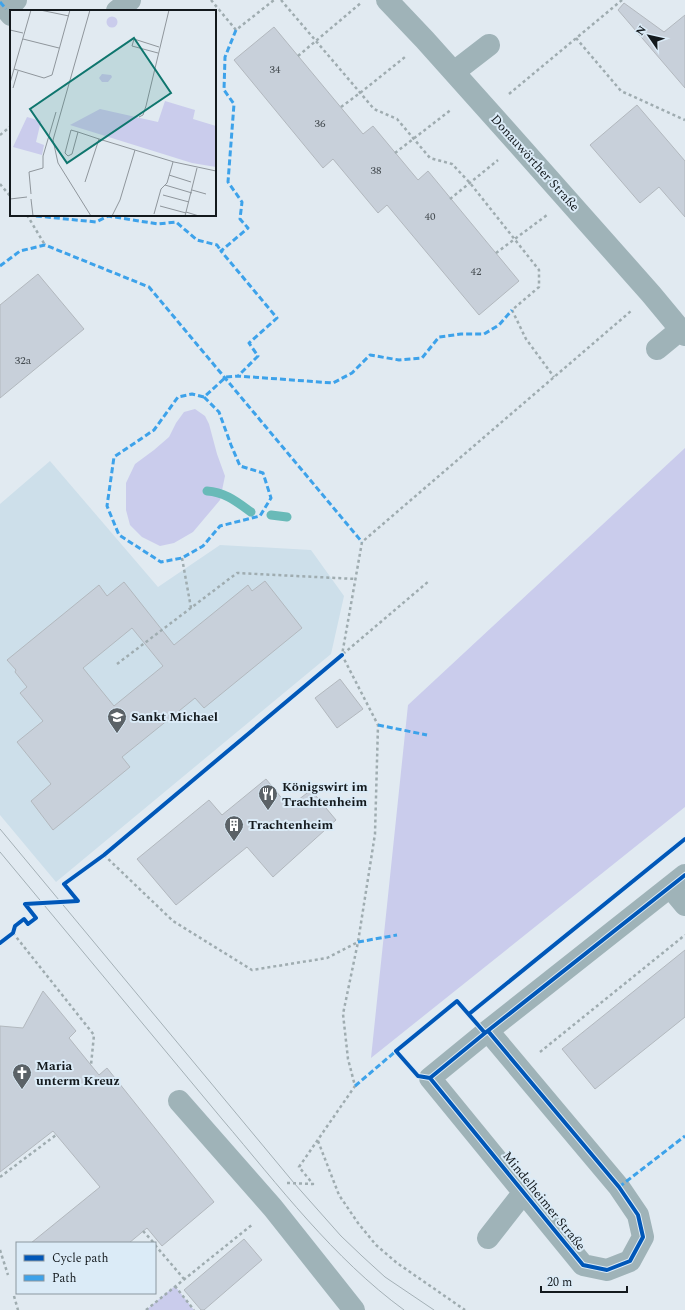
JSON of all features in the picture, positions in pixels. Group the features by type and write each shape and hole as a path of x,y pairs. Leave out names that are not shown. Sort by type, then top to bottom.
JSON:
{"street":[{"path":"10,14 6,8 16,0"},
{"path":"119,10 130,0"},
{"name":"Donauwörther Straße","path":"387,0 472,92 651,294 683,333 657,349"},
{"path":"454,72 489,45"},
{"path":"678,881 685,905"},
{"name":"Mindelheimer Straße","path":"488,1031 619,1187 638,1215 643,1237 630,1261 607,1270 584,1265 430,1078 488,1031 678,881"},
{"path":"179,1101 273,1208 354,1310"},
{"path":"488,1238 524,1192"}],"path":[{"path":"211,0 236,30 274,0"},
{"path":"281,0 374,109 398,119 430,158 452,164 470,183 539,270 539,287 512,310 526,339 554,377"},
{"path":"298,56 364,0"},
{"path":"508,94 622,0"},
{"path":"576,38 621,91 685,120"},
{"path":"341,107 425,40"},
{"path":"395,153 472,92"},
{"path":"0,135 10,127"},
{"path":"450,199 518,144"},
{"path":"0,184 10,196"},
{"path":"496,253 514,238 568,200"},
{"path":"28,216 45,245"},
{"path":"282,1183 313,1184 299,1167 355,1086 348,1059 343,1014 358,942 374,834 378,726 342,655 362,542 651,294"},
{"path":"182,558 191,608"},
{"path":"117,664 237,572 356,580"},
{"path":"342,655 429,581"},
{"path":"104,855 173,921 252,970 327,958 358,942"},
{"path":"13,933 94,1035 91,1065"},
{"path":"519,1068 685,935"},
{"path":"0,1177 56,1135"},
{"path":"318,1141 339,1195 358,1223 376,1245 397,1263 446,1299 465,1310"},
{"path":"146,1310 273,1208"},
{"path":"143,1231 152,1242"},
{"path":"156,1246 184,1279"},
{"path":"0,1250 8,1275"},
{"path":"175,1286 194,1310"},
{"path":"14,1296 18,1310"}],"shaded area":[{"path":"195,409 205,416 209,424 225,476 220,500 193,532 174,543 160,546 142,537 130,525 126,510 126,483 135,464 169,437 176,423 184,412"},
{"path":"685,448 685,807 371,1058 408,705"},
{"name":"Sankt Michael","path":"50,461 158,587 220,545 311,550 344,596 331,654 56,882 0,815 0,504"},
{"path":"175,1286 194,1310 146,1310"}],"building":[{"path":"624,3 664,32 685,15 685,88 618,10"},
{"path":"274,27 363,134 373,126 418,180 428,171 519,281 479,315 387,205 378,213 333,159 323,168 234,60"},
{"path":"637,105 685,161 685,217 659,187 640,203 590,145"},
{"path":"38,274 84,329 0,398 0,305"},
{"path":"265,581 302,628 204,708 195,698 122,757 130,767 53,830 31,801 51,784 17,742 43,721 20,693 27,687 15,672 16,670 7,660 99,585 107,596 124,582 174,645 248,585 252,591","holes":["132,628 163,666 114,706 83,668"]},
{"path":"340,679 363,709 337,728 315,698"},
{"name":"Trachtenheim","path":"266,779 289,807 311,790 336,820 273,877 247,847 176,905 137,859 209,800 222,815"},
{"path":"685,950 685,1017 595,1089 562,1049"},
{"path":"43,991 76,1031 69,1038 99,1075 107,1068 214,1202 162,1246 147,1228 130,1242 32,1242 100,1187 53,1131 0,1172 0,1026 23,1028"},
{"path":"244,1239 262,1260 204,1310 201,1310 184,1290"}],"waterway":[{"path":"207,491 225,495 251,512"},
{"path":"271,515 287,517"}],"tram line":[{"path":"0,829 294,1183 341,1236 385,1277 434,1310"},
{"path":"0,852 308,1220 354,1268 378,1290 404,1310"}],"marked path":[{"path":"0,2 6,9"},
{"path":"236,30 225,57 224,90 234,104 228,182 242,202 240,219 248,228 221,251 277,318 249,343 258,356 238,376"},
{"path":"37,216 96,222 108,216"},
{"path":"108,216 158,224 176,222 197,240 217,245 221,251"},
{"path":"0,266 20,251 45,245 149,287 362,542"},
{"path":"204,397 219,412 240,466 263,473 271,498 260,516 220,526 203,546 182,558 161,562 119,535 107,506 114,457 154,430 178,397 192,394 204,397 226,377 238,376 333,383 352,373 370,355 399,360 422,358 439,337 461,334 484,334 499,325 512,310"},
{"path":"378,725 427,735"},
{"path":"358,942 397,935"},
{"path":"355,1086 396,1051"},
{"path":"619,1187 685,1136"}],"cycle path":[{"path":"0,943 13,933 15,926 24,919 28,924 36,918 25,904 78,901 64,884 104,855 342,655"},
{"path":"469,1014 685,839"},
{"path":"488,1031 619,1187 638,1215 643,1237 630,1261 607,1270 583,1265 430,1078 485,1033 685,875"},
{"path":"430,1078 418,1076 396,1051 457,1001 485,1033"}],"place":[{"name":"Sankt Michael","path":"117,734"},
{"name":"Königswirt im Trachtenheim","path":"268,811"},
{"name":"Trachtenheim","path":"234,842"},
{"name":"Maria unterm Kreuz","path":"22,1090"}]}
